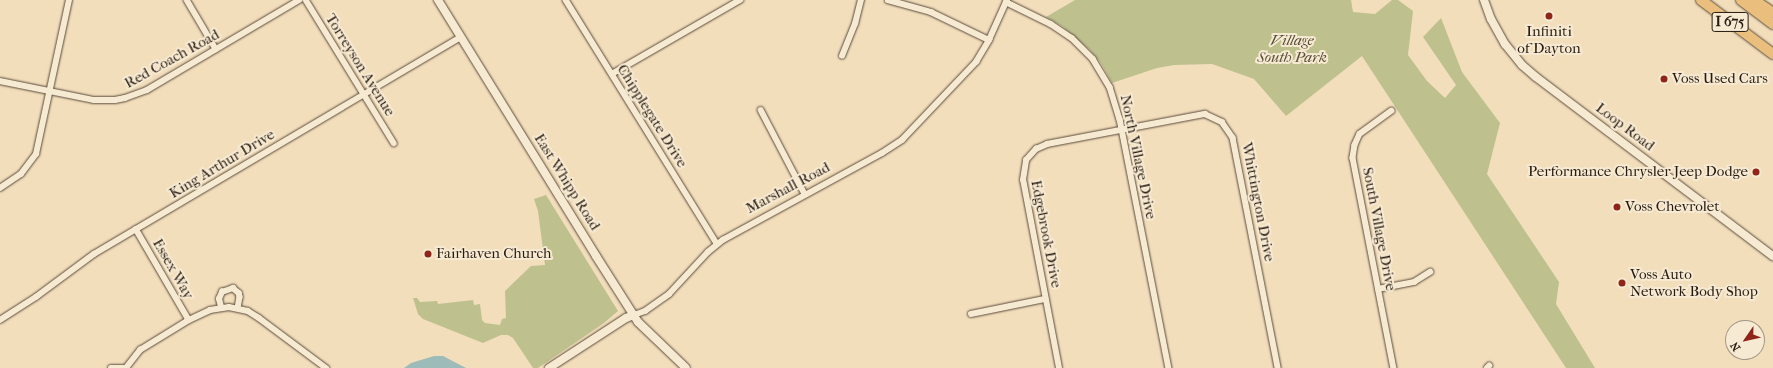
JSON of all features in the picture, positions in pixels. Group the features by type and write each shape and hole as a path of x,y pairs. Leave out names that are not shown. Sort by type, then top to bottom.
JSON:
{"highway":[{"name":"I 675","path":"1701,0 1773,54"},
{"name":"I 675","path":"1742,0 1773,24"},
{"path":"1754,0 1773,13"}],"street":[{"path":"0,188 21,174 36,154 50,91 67,0"},
{"path":"187,0 216,49"},
{"name":"Red Coach Road","path":"0,81 94,100 125,98 147,90 299,0"},
{"name":"Torreyson Avenue","path":"306,0 394,143"},
{"name":"East Whipp Road","path":"438,0 638,322 686,368"},
{"name":"Chipplegate Drive","path":"566,0 717,244"},
{"path":"612,74 740,0"},
{"path":"842,56 855,24 861,0"},
{"path":"888,0 931,12 989,40"},
{"name":"Loop Road","path":"1484,0 1491,19 1505,44 1522,65 1536,78 1773,256"},
{"name":"Marshall Road","path":"549,368 626,318 645,310 669,294 717,244 735,232 882,154 902,140 968,72 989,40 1006,1"},
{"name":"North Village Drive","path":"1006,1 1051,24 1082,47 1102,72 1110,87 1116,102 1122,129 1169,368"},
{"name":"King Arthur Drive","path":"0,320 36,298 85,260 461,37"},
{"path":"761,110 805,194"},
{"name":"South Village Drive","path":"1392,111 1360,134 1353,151 1394,368"},
{"name":"Whittington Drive","path":"1122,129 1205,114 1217,118 1231,132 1235,142 1278,368"},
{"name":"Edgebrook Drive","path":"1059,368 1022,180 1026,160 1036,149 1047,144 1122,129"},
{"name":"Essex Way","path":"136,229 189,320"},
{"path":"1378,289 1414,282 1430,272"},
{"path":"221,307 219,299 222,292 233,288 239,293 240,297 238,308"},
{"path":"971,314 1045,299"},
{"path":"111,368 125,368 140,350 202,313 221,307 238,308 259,318 326,368"}],"green space":[{"name":"Village South Park","path":"1075,0 1351,0 1353,12 1375,14 1392,0 1398,0 1413,11 1408,55 1427,81 1445,98 1456,85 1423,37 1441,18 1462,72 1500,123 1487,174 1559,282 1556,304 1595,368 1566,368 1362,56 1286,116 1254,79 1212,64 1174,65 1157,68 1112,83 1101,63 1090,50 1062,26 1046,17"},
{"path":"546,195 618,311 604,323 538,368 533,368 513,338 508,335 501,335 483,343 423,319 418,314 413,298 417,298 420,302 437,301 438,304 473,300 474,305 480,304 482,320 485,323 500,325 502,319 506,318 505,291 531,266 545,265 538,211 534,199"}],"water":[{"path":"434,356 443,356 466,368 404,368 411,363"}],"place":[{"name":"Infiniti of Dayton","path":"1549,16"},
{"name":"Voss Used Cars","path":"1664,79"},
{"name":"Performance Chrysler Jeep Dodge","path":"1756,172"},
{"name":"Voss Chevrolet","path":"1617,207"},
{"name":"Fairhaven Church","path":"428,254"},
{"name":"Voss Auto Network Body Shop","path":"1622,283"}]}
